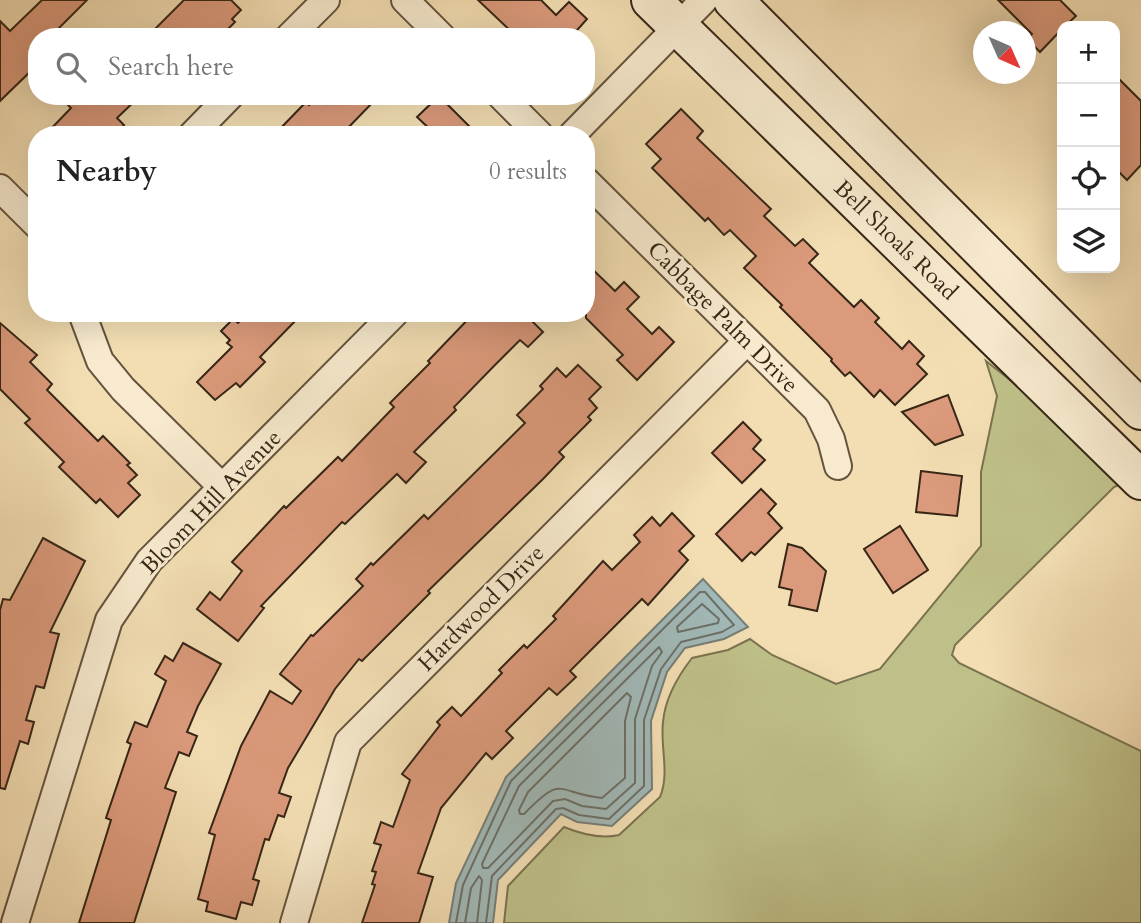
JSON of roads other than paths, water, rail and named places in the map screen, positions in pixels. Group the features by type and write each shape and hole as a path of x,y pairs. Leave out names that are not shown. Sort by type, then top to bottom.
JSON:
{"main road":[{"name":"Bell Shoals Road","path":"651,0 691,13 1141,480"},
{"path":"733,0 1141,410"}],"street":[{"path":"298,28 326,0"},
{"path":"405,0 433,28"},
{"path":"581,126 691,13"},
{"path":"201,126 221,105"},
{"path":"510,105 531,126"},
{"path":"0,188 28,216"},
{"name":"Cabbage Palm Drive","path":"595,190 817,410 831,439 838,466"},
{"path":"85,322 100,361 123,389 222,487"},
{"name":"Bloom Hill Avenue","path":"15,923 109,620 149,561 386,322"},
{"name":"Hardwood Drive","path":"295,923 348,742 747,341"}],"water":[{"path":"703,579 748,627 724,639 685,648 667,672 651,721 652,789 612,826 577,822 561,814 498,880 493,923 449,923 456,883 506,777"}]}
